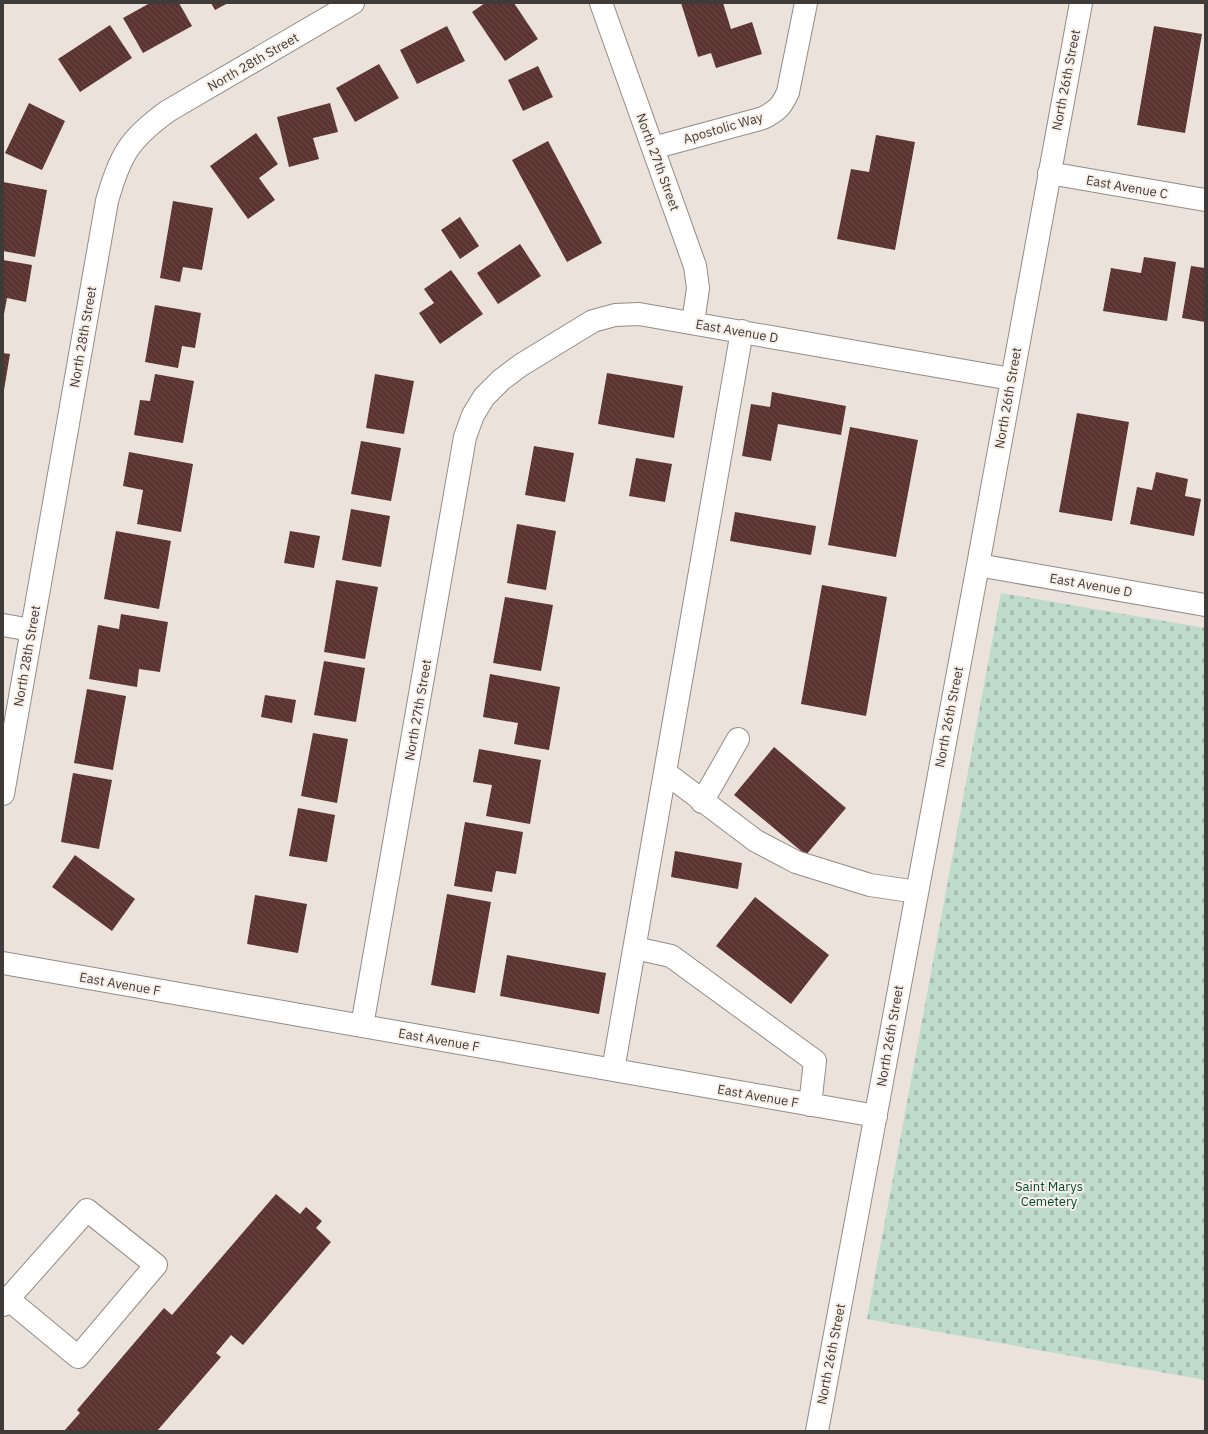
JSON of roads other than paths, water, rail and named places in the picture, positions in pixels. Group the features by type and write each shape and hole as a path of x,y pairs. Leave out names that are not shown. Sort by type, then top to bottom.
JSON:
{"street":[{"name":"North 28th Street","path":"3,794 107,201 114,177 123,156 134,139 150,124 168,111 354,3"},
{"name":"North 27th Street","path":"601,3 695,266 698,288 692,323"},
{"name":"Apostolic Way","path":"653,148 763,118 774,113 783,103 788,92 806,3"},
{"name":"North 26th Street","path":"817,1431 1081,3"},
{"name":"East Avenue C","path":"1049,174 1205,200"},
{"name":"East Avenue D","path":"484,397 501,380 521,365 593,321 615,314 639,314 1011,379"},
{"path":"614,1070 742,331"},
{"name":"North 27th Street","path":"362,1026 465,438 473,415 484,397"},
{"name":"East Avenue D","path":"978,565 1205,605"},
{"path":"3,624 32,630"},
{"path":"702,802 738,739"},
{"path":"666,773 756,842 796,862 870,885 917,892"},
{"path":"635,948 671,956 815,1061 810,1105"},
{"name":"East Avenue F","path":"3,963 876,1116"},
{"path":"87,1210 156,1265 78,1356 5,1302 87,1210"}],"park label":[{"name":"Saint Marys Cemetery","path":"1049,1194"}]}
